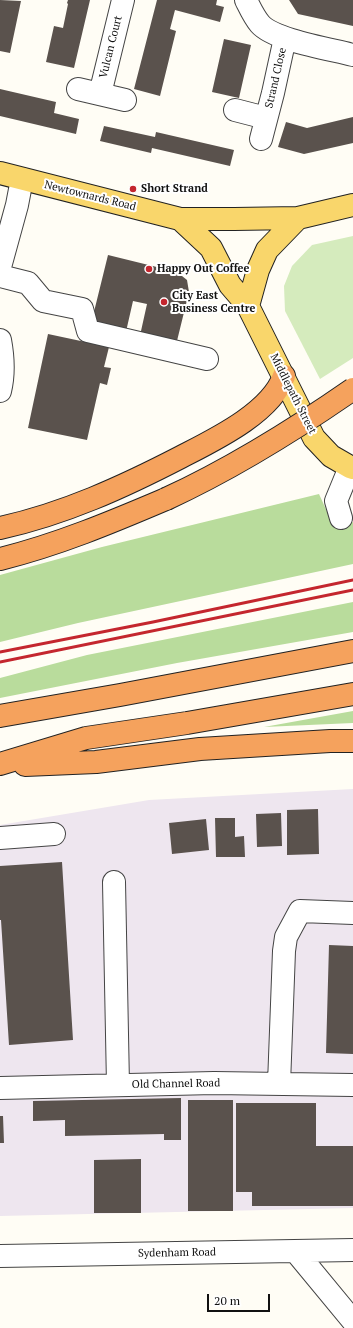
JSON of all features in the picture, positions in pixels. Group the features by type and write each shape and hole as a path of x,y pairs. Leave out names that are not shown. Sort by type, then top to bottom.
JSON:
{"highway":[{"path":"0,528 20,524 79,504 138,479 218,438 249,418 276,391 284,376"},
{"path":"0,559 20,554 102,526 203,482 257,450 353,389"},
{"path":"0,716 353,651"},
{"path":"0,765 86,738 187,724 353,694"},
{"path":"0,765 96,762 200,749 330,741 353,741"}],"main road":[{"name":"Newtownards Road","path":"0,173 180,219 298,218 353,205"},
{"path":"248,306 258,270 267,250 298,218"},
{"name":"Newtownards Road","path":"180,219 211,248"},
{"name":"Middlepath Street","path":"211,248 230,285 248,306 314,438 331,456 351,467"}],"street":[{"name":"Vulcan Court","path":"100,94 123,0"},
{"name":"Strand Close","path":"246,0 260,24 270,33 353,55"},
{"name":"Strand Close","path":"235,110 264,129 285,38"},
{"path":"78,89 125,100"},
{"path":"0,267 17,205 22,179"},
{"path":"0,276 28,283 43,301 82,309 88,331 207,359"},
{"path":"0,340 2,349 2,382 0,391"},
{"path":"341,518 336,501 351,467"},
{"path":"0,838 54,834"},
{"path":"114,882 118,1086"},
{"path":"279,1084 284,951 286,938 300,910 353,913"},
{"name":"Old Channel Road","path":"0,1088 214,1083 353,1085"},
{"name":"Sydenham Road","path":"0,1256 353,1250"},
{"path":"296,1252 353,1321"}],"shaded area":[{"path":"353,789 353,1208 0,1216 0,825 149,800"}],"green space":[{"path":"353,236 353,358 320,379 285,311 284,286 292,266 312,245"},
{"path":"319,494 334,527 353,522 353,564 78,623 0,642 0,575 102,547"},
{"path":"353,602 353,632 177,663 0,698 0,678 87,655"},
{"path":"353,711 353,723 264,727"}],"building":[{"path":"0,0 21,1 10,53 0,51"},
{"path":"68,0 90,0 74,68 46,62 54,26 63,28"},
{"path":"157,0 217,0 216,5 224,7 220,22 175,10 170,29 176,31 160,96 134,89"},
{"path":"289,0 353,0 353,26 298,14"},
{"path":"224,39 251,45 239,98 212,92"},
{"path":"0,89 56,102 54,113 79,119 76,134 0,116"},
{"path":"353,117 353,143 304,154 278,147 286,122 307,128"},
{"path":"104,126 155,137 156,132 234,150 230,166 152,148 151,153 100,141"},
{"name":"City East Business Centre","path":"108,255 177,272 187,280 189,292 175,349 139,340 147,304 133,301 125,336 90,328"},
{"path":"48,334 109,347 104,367 111,368 107,385 100,383 87,440 28,428"},
{"path":"318,809 319,854 287,855 287,810"},
{"path":"281,813 282,846 257,847 256,814"},
{"path":"215,818 235,818 235,837 244,836 245,857 216,857"},
{"path":"206,819 209,850 172,854 169,823"},
{"path":"62,862 73,1040 9,1045 0,920 0,866"},
{"path":"329,945 353,946 353,1054 326,1053"},
{"path":"181,1098 181,1140 164,1140 164,1134 65,1136 65,1120 33,1121 33,1101"},
{"path":"188,1100 233,1100 233,1211 188,1211"},
{"path":"236,1103 316,1103 316,1146 353,1146 353,1206 252,1206 252,1192 236,1192"},
{"path":"0,1116 3,1116 4,1143 0,1143"},
{"path":"141,1159 141,1213 94,1213 94,1160"}],"railway":[{"path":"0,652 353,580"},
{"path":"0,662 353,590"}],"place":[{"name":"Short Strand","path":"133,189"},
{"name":"Happy Out Coffee","path":"149,269"},
{"name":"City East Business Centre","path":"164,302"}]}
